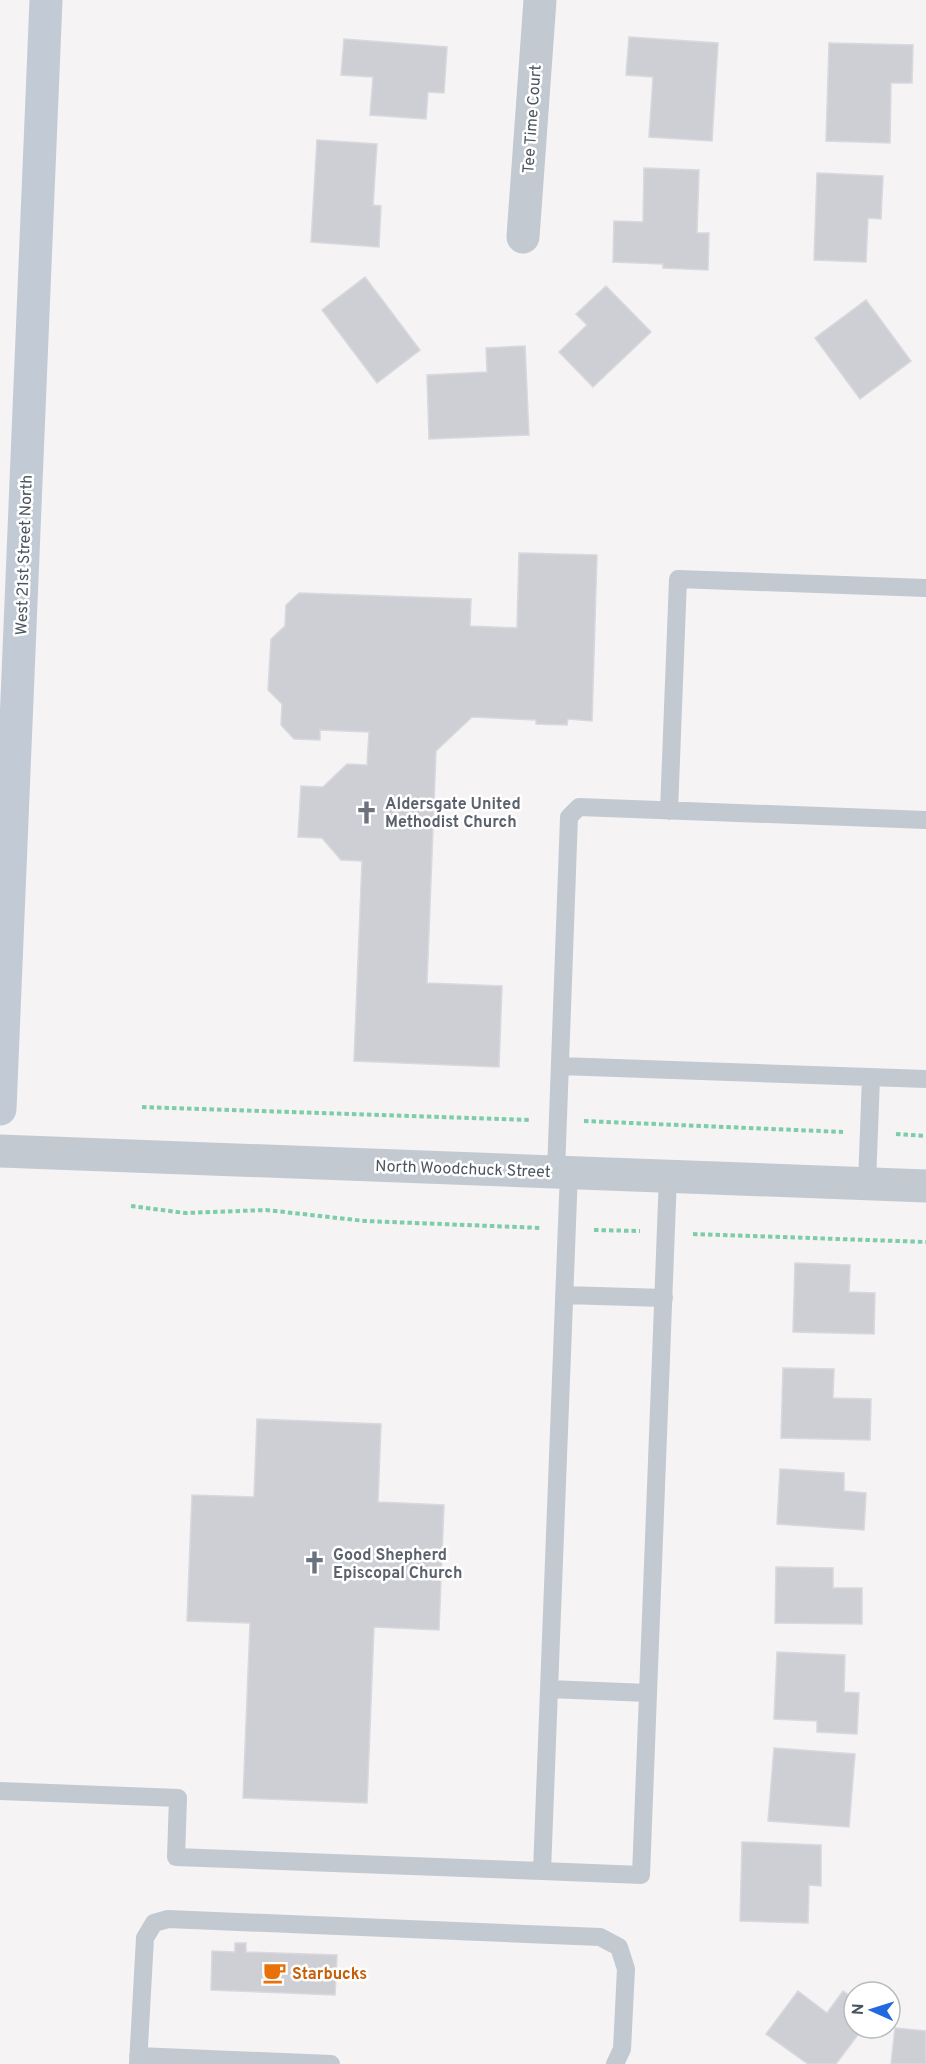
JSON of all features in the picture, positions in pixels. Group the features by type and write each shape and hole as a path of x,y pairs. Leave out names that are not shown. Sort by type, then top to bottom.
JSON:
{"main road":[{"name":"West 21st Street North","path":"0,1109 3,964 46,0"}],"street":[{"name":"Tee Time Court","path":"522,237 540,0"},
{"name":"North Woodchuck Street","path":"0,1151 926,1186"}],"lane":[{"path":"669,811 678,579 926,588"},
{"path":"542,1871 567,1228 560,1066 569,817 579,807 926,820"},
{"path":"560,1066 926,1079"},
{"path":"867,1183 870,1077"},
{"path":"0,1791 178,1798 176,1857 641,1875 668,1176"},
{"path":"564,1294 664,1298"},
{"path":"549,1689 648,1693"},
{"path":"331,2064 138,2060 144,1938 154,1923 168,1919 600,1937 619,1947 626,1969 622,2049 615,2064"}],"path":[{"path":"131,1206 185,1213 266,1210 365,1221 926,1242"}],"building":[{"path":"629,37 718,43 712,141 649,137 653,77 626,75"},
{"path":"344,39 447,47 444,93 428,92 426,119 370,115 373,77 341,75"},
{"path":"829,43 913,45 912,83 891,83 890,143 826,141"},
{"path":"317,140 377,144 373,205 381,206 379,247 311,242"},
{"path":"644,168 699,170 697,233 709,233 708,270 663,268 663,264 613,262 614,221 643,222"},
{"path":"817,173 883,176 881,219 868,218 866,262 814,260"},
{"path":"365,277 420,350 377,383 322,310"},
{"path":"606,286 651,332 593,387 559,352 587,325 576,314"},
{"path":"866,300 911,361 860,399 815,338"},
{"path":"525,346 529,435 429,439 427,375 487,372 486,348"},
{"name":"Aldersgate United Methodist Church","path":"519,553 597,555 592,721 568,719 567,725 536,724 536,720 472,717 436,751 427,983 502,986 499,1067 354,1061 362,861 341,860 322,838 298,837 301,786 323,787 347,764 367,765 369,732 320,730 320,740 294,739 281,725 282,704 268,690 271,639 285,626 286,605 299,593 471,599 470,626 517,628"},
{"path":"795,1263 850,1265 849,1292 875,1293 874,1334 793,1332"},
{"path":"783,1368 834,1369 833,1398 871,1399 870,1440 781,1438"},
{"name":"Good Shepherd Episcopal Church","path":"257,1419 381,1424 378,1502 444,1505 439,1630 374,1627 367,1803 243,1798 250,1623 187,1621 192,1495 254,1497"},
{"path":"780,1469 844,1473 844,1491 866,1493 864,1530 777,1524"},
{"path":"776,1567 833,1568 833,1588 862,1588 862,1624 775,1623"},
{"path":"777,1652 845,1655 844,1692 859,1693 857,1734 817,1732 817,1721 774,1719"},
{"path":"774,1748 855,1754 849,1827 768,1821"},
{"path":"742,1842 821,1845 821,1886 809,1885 808,1923 740,1921"},
{"name":"Starbucks","path":"235,1943 246,1943 246,1952 337,1955 335,1995 211,1990 212,1951 235,1952"},
{"path":"798,1991 827,2013 842,1992 842,2040 854,2040 836,2064 808,2064 766,2034"},
{"path":"902,2029 926,2031 926,2064 891,2064 894,2040 902,2040"}],"place":[{"name":"Aldersgate United Methodist Church","path":"367,812"},
{"name":"Good Shepherd Episcopal Church","path":"315,1563"},
{"name":"Starbucks","path":"274,1973"}]}
